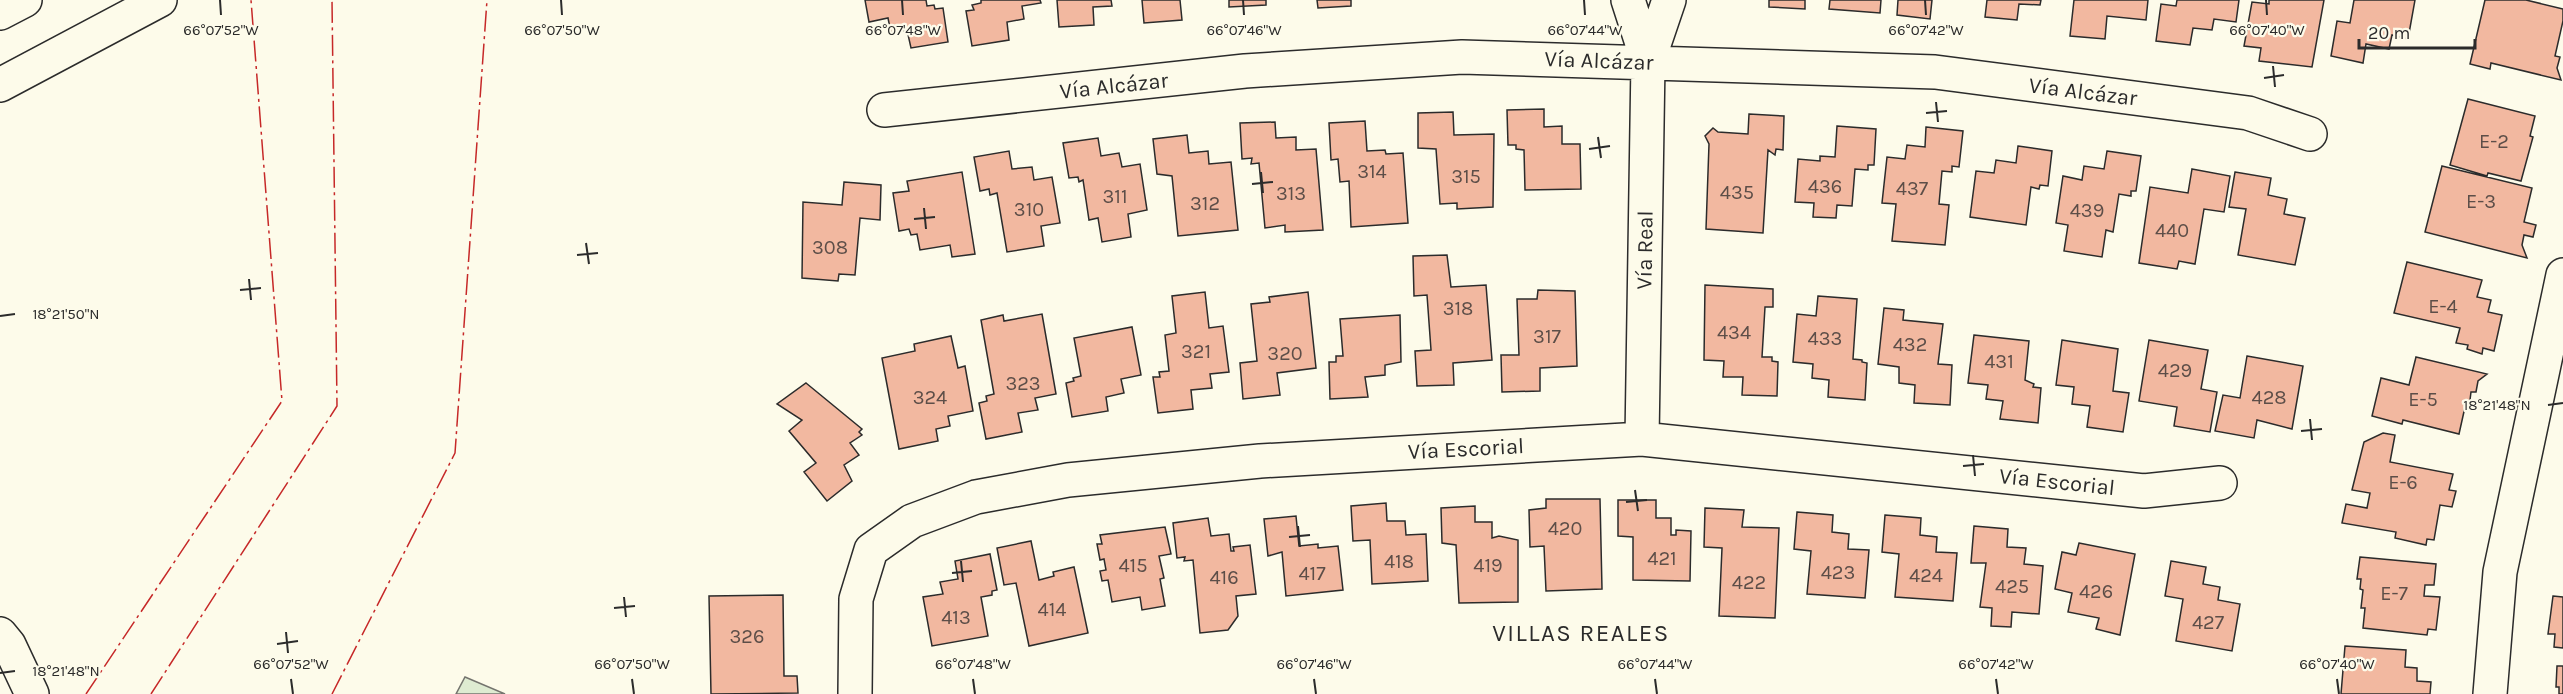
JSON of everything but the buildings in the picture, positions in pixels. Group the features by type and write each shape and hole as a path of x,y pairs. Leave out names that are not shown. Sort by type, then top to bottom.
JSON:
{"street":[{"path":"0,13 25,0"},
{"path":"0,85 160,0"},
{"path":"1628,0 1648,62"},
{"path":"1648,62 1669,0"},
{"name":"Vía Alcázar","path":"884,110 1245,72 1462,57 1935,72 2248,113 2310,134"},
{"name":"Vía Real","path":"1642,439 1648,62"},
{"path":"2490,694 2500,572 2558,322 2563,275"},
{"name":"Vía Escorial","path":"855,694 856,599 871,550 912,521 976,497 1068,480 1260,461 1642,439 2144,491 2220,483"},
{"path":"0,634 9,645 32,694"}],"green space":[{"path":"465,677 505,694 456,694"}],"power":[{"path":"86,694 282,401 251,0"},
{"path":"151,694 337,406 332,0"},
{"path":"332,694 455,453 487,0"}],"district":[{"name":"VILLAS REALES","path":"1581,633"}]}
